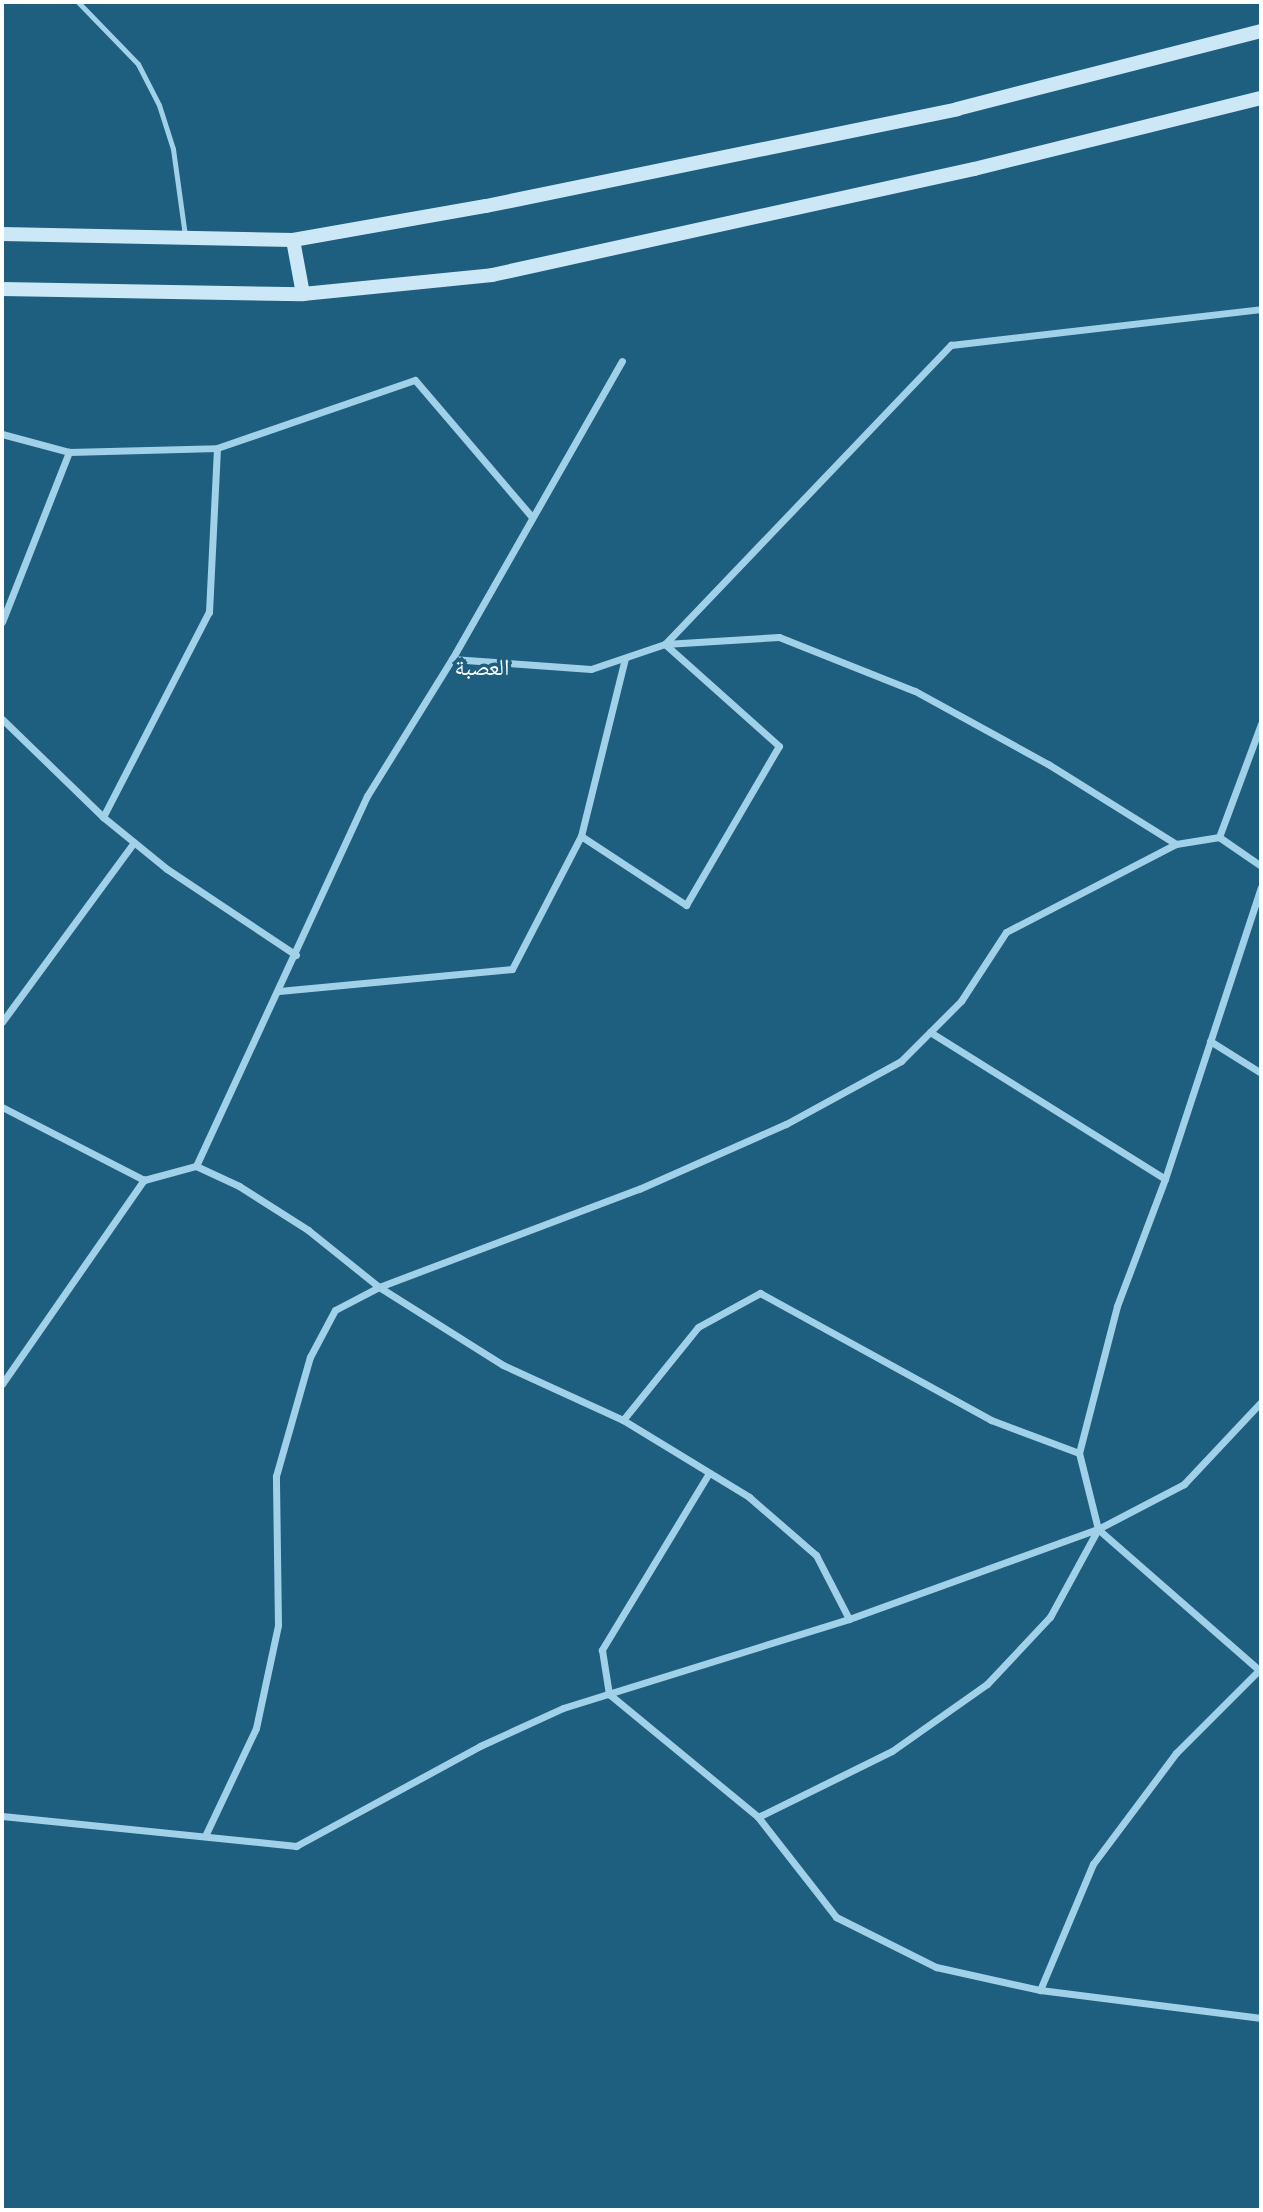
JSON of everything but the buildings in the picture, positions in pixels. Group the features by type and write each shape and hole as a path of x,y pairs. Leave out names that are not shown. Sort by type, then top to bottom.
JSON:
{"main road":[{"path":"2,234 293,240 957,109 1261,32"},
{"path":"2,289 303,294 492,275 974,169 1261,98"},
{"path":"293,240 303,294"}],"street":[{"path":"665,644 951,345 1261,309"},
{"path":"195,1166 296,955 367,796 452,660 531,516 622,361"},
{"path":"2,435 69,452 217,448 415,380 531,516"},
{"path":"103,817 209,612 217,448"},
{"path":"2,622 69,452"},
{"path":"452,660 591,668 665,644 779,637 915,691 1048,764 1175,844"},
{"path":"581,836 686,905 779,746 665,644"},
{"path":"279,991 512,969 581,836 625,657"},
{"path":"2,719 103,817 134,842 296,955"},
{"path":"1219,838 1261,724"},
{"path":"205,1836 259,1715 278,1625 276,1476 310,1357 335,1310 379,1287 639,1189 786,1124 901,1061 961,1001 1006,932 1175,844 1219,838 1261,866"},
{"path":"2,1022 134,842"},
{"path":"1040,1990 1093,1864 1176,1753 1260,1669 1098,1529 1079,1453 1117,1306 1165,1179 1261,887"},
{"path":"930,1032 1165,1179"},
{"path":"1210,1041 1261,1073"},
{"path":"2,1107 144,1180"},
{"path":"2,1384 144,1180 195,1166 239,1186 308,1230 379,1287 503,1365 623,1420 749,1497 816,1555 849,1619"},
{"path":"623,1420 698,1326 760,1293 991,1420 1079,1453"},
{"path":"2,1816 296,1846 480,1746 563,1708 849,1619 1098,1529 1184,1484 1247,1422 1261,1402"},
{"path":"709,1473 602,1650 609,1694 758,1817 836,1917 936,1966 1040,1990 1261,2018"},
{"path":"758,1817 892,1751 987,1684 1050,1617 1098,1529"}],"lane":[{"path":"78,2 138,64 159,105 173,149 186,238"}],"district":[{"name":"العصبة","path":"482,667"}]}
